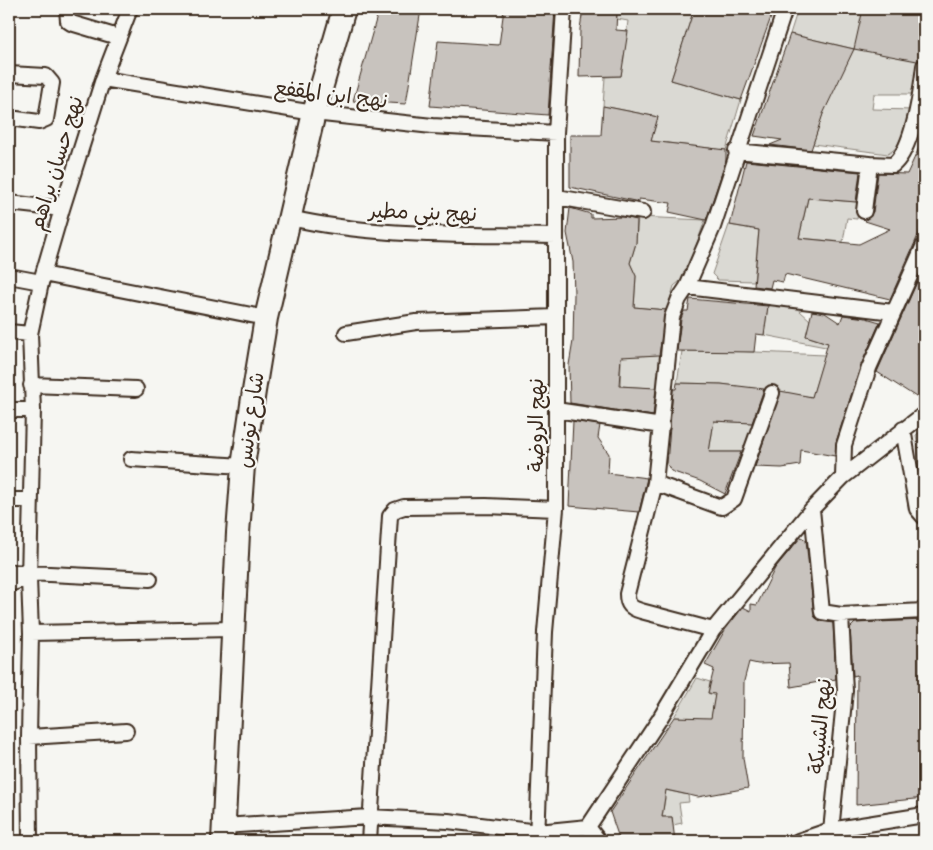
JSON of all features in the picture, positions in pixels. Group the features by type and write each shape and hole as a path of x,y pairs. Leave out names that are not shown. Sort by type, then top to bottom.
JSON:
{"main road":[{"name":"شارع تونس","path":"223,834 232,629 243,466 266,318 314,113 344,9"}],"street":[{"path":"67,9 68,21 71,23 118,37"},
{"name":"نهج حسان براهم","path":"30,841 31,633 29,575 33,410 30,334 42,278 62,209 103,79 130,9"},
{"name":"نهج الروضة","path":"537,837 545,632 556,509 556,133 564,9"},
{"path":"713,630 632,608 627,602 627,594 655,483 672,317 712,227 784,9"},
{"path":"736,151 870,164 893,164 900,158 919,99 924,66"},
{"path":"9,74 46,76 52,83 46,119 39,122 9,118"},
{"name":"نهج ابن المقفع","path":"103,79 314,113 432,126 556,133"},
{"path":"864,211 870,164"},
{"path":"557,197 643,212"},
{"path":"9,203 62,209"},
{"name":"نهج بني مطير","path":"290,218 324,226 360,230 556,236"},
{"path":"843,477 844,445 869,368 924,245"},
{"path":"9,276 42,278 266,318"},
{"path":"687,286 894,312"},
{"path":"346,332 416,322 555,317"},
{"path":"9,332 30,334"},
{"path":"31,385 136,389"},
{"path":"655,483 718,506 722,506 734,499 772,393"},
{"path":"9,410 33,410"},
{"path":"556,410 662,426"},
{"path":"223,834 370,817 448,821 537,837 588,827 659,720 713,630 812,509 843,477 924,414"},
{"path":"903,430 917,509 924,517"},
{"path":"131,459 243,466"},
{"path":"9,500 30,500"},
{"path":"369,841 390,516 395,510 404,507 486,506 556,509"},
{"path":"812,509 820,608 825,614 924,611"},
{"path":"9,572 29,575 150,579"},
{"path":"9,584 29,575"},
{"name":"نهج الشبيكة","path":"830,835 845,691 841,615"},
{"path":"31,633 232,629"},
{"path":"29,737 126,731"},
{"path":"798,841 924,815"},
{"path":"588,827 598,841"}],"shaded area":[{"path":"617,9 694,9 671,80 741,100 726,150 651,141 658,117 603,106 605,77 621,76 628,21 617,19"},
{"path":"798,9 863,9 855,49 880,50 922,61 913,94 874,94 872,109 914,110 896,148 888,154 813,144 826,104 854,49 790,34"},
{"path":"816,163 831,166 829,200 860,202 857,219 847,218 843,242 799,238"},
{"path":"638,217 705,220 685,277 674,286 667,310 634,307 636,276 630,263 636,243"},
{"path":"729,225 759,230 754,281 718,280 712,274"},
{"path":"768,303 802,304 800,311 810,320 806,336 843,348 841,350 764,335"},
{"path":"615,342 639,356 663,354 663,389 620,386 621,362"},
{"path":"682,351 825,355 812,397 721,384 677,383"},
{"path":"714,421 755,423 745,452 709,452"},
{"path":"924,429 924,471 921,472 916,435"},
{"path":"697,678 710,682 708,693 715,696 711,719 674,717"},
{"path":"656,788 688,795 689,802 679,803 682,823 673,825 672,817 662,817 665,798 656,797"}],"building":[{"path":"379,9 421,9 406,104 353,101"},
{"path":"504,9 555,9 548,115 430,106 438,41 499,45"},
{"path":"583,9 617,9 616,30 628,31 621,76 579,77 580,29"},
{"path":"694,9 774,9 741,100 671,80"},
{"path":"863,9 924,9 923,58 917,61 854,49"},
{"path":"790,34 854,49 823,114 811,150 770,145 782,140 754,136"},
{"path":"603,106 658,117 651,141 726,150 726,161 706,220 669,212 671,203 639,199 639,202 570,187 570,135 601,135"},
{"path":"924,137 924,222 890,299 785,274 783,282 772,280 770,288 754,286 759,230 730,225 746,161 860,172 856,202 808,198 799,238 859,244 890,229 865,221 873,212 878,173 907,174"},
{"path":"570,208 591,214 591,218 623,217 637,220 636,243 630,263 636,276 634,307 666,310 659,355 621,357 619,386 656,388 653,416 570,403 569,365 573,341 574,294 573,262 567,233"},
{"path":"917,282 924,286 924,402 877,372"},
{"path":"690,299 768,306 764,335 756,334 754,352 677,351 681,319 684,311 688,311"},
{"path":"812,311 825,313 840,323 843,315 880,322 861,365 836,442 835,456 801,450 800,465 782,468 755,467 780,391 812,397 828,343 806,336"},
{"path":"677,383 721,384 764,389 752,423 714,421 709,452 741,452 725,494 700,481 671,471 667,464 673,389 676,389"},
{"path":"573,421 600,425 598,438 609,454 608,473 647,478 639,512 569,506"},
{"path":"801,537 806,540 814,616 820,621 833,623 836,679 791,687 789,663 758,664 749,662 744,681 743,758 748,788 698,797 666,790 662,817 672,817 675,841 620,841 610,812 674,717 711,718 715,694 708,693 714,669 705,665 725,630 743,607 751,611 751,604 757,605 775,568"},
{"path":"924,620 924,798 856,805 857,675 853,676 850,628 855,623"}]}
